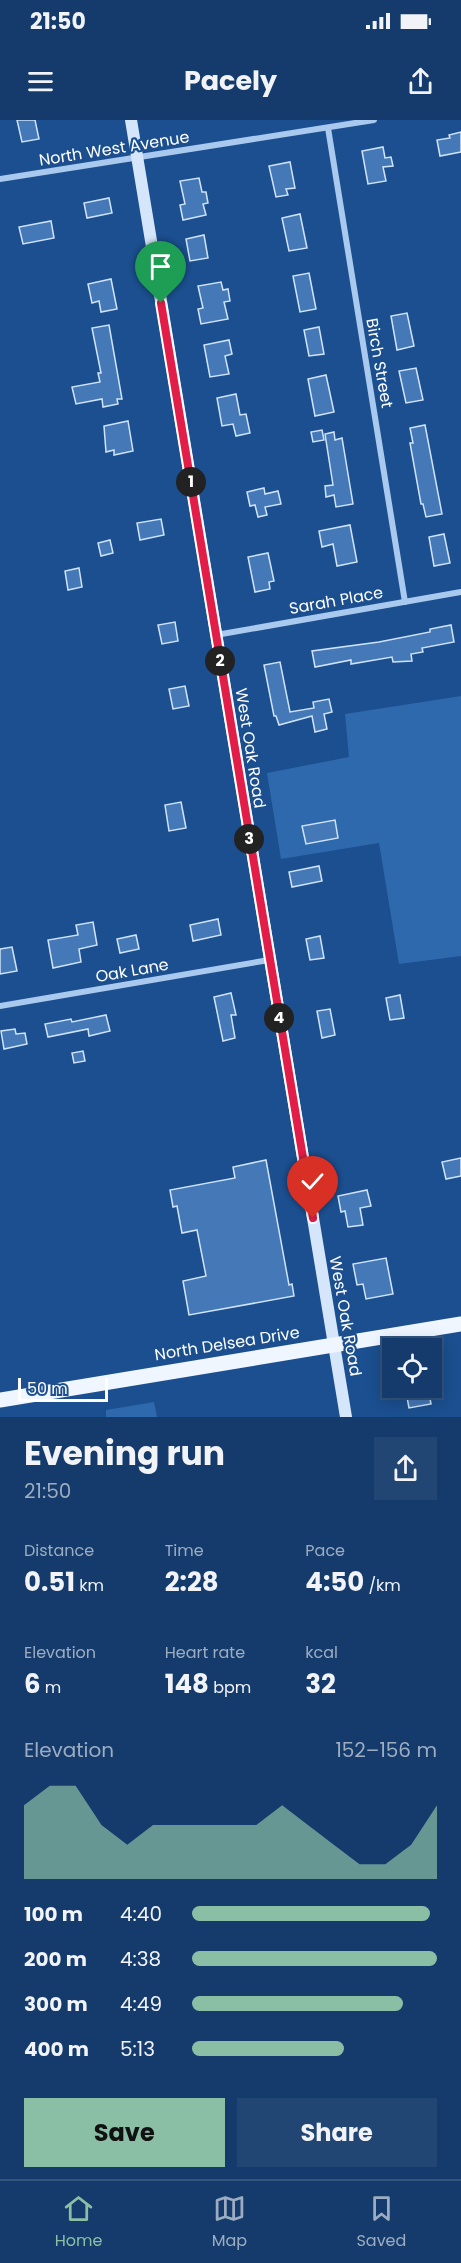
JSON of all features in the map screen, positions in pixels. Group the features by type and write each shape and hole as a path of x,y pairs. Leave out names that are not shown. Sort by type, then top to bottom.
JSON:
{"main road":[{"name":"North Delsea Drive","path":"0,1400 461,1324"}],"street":[{"name":"West Oak Road","path":"131,120 346,1417"},
{"name":"North West Avenue","path":"0,179 374,120"},
{"name":"Birch Street","path":"328,128 405,602"},
{"name":"Sarah Place","path":"216,635 461,592"},
{"name":"Oak Lane","path":"0,1006 269,960"}],"shaded area":[{"path":"461,696 461,956 399,964 379,843 281,859 267,773 349,757 345,714"},
{"path":"154,1402 157,1417 106,1417 106,1410"}],"building":[{"path":"17,120 35,120 39,139 22,142"},
{"path":"461,132 461,152 440,156 437,140 450,138 449,135"},
{"path":"383,147 385,158 391,157 393,166 383,167 386,181 368,184 362,151"},
{"path":"290,162 295,188 286,189 288,195 276,197 269,166"},
{"path":"199,178 202,192 206,192 208,203 203,204 206,215 183,220 180,205 185,204 180,181"},
{"path":"109,198 112,213 87,218 84,203"},
{"path":"300,214 307,248 289,251 282,218"},
{"path":"51,221 54,238 23,244 19,227"},
{"path":"204,235 208,258 190,261 186,239"},
{"path":"309,273 316,309 300,312 293,276"},
{"path":"111,279 117,309 101,312 99,301 92,303 88,284"},
{"path":"221,282 223,290 228,289 230,301 224,302 228,319 201,324 198,309 203,308 198,286"},
{"path":"407,313 414,346 397,350 391,316"},
{"path":"109,325 122,399 117,399 118,404 103,407 102,399 76,404 72,387 100,382 98,373 101,373 92,328"},
{"path":"319,327 324,354 309,356 304,330"},
{"path":"229,340 232,354 225,356 229,374 210,377 204,345"},
{"path":"416,368 423,400 406,403 399,371"},
{"path":"326,375 334,412 315,416 308,379"},
{"path":"236,394 240,415 246,414 250,433 236,436 233,424 222,426 217,398"},
{"path":"128,421 133,451 114,455 114,450 106,452 104,426"},
{"path":"425,425 442,514 426,517 423,504 421,504 410,443 413,443 410,428"},
{"path":"322,430 324,440 313,442 311,432"},
{"path":"334,432 335,440 342,438 353,504 336,507 334,495 326,497 325,486 333,485 325,434"},
{"path":"264,488 265,494 278,491 281,504 265,507 267,515 258,517 255,505 250,506 247,492"},
{"path":"161,519 164,535 140,540 137,523"},
{"path":"350,525 357,562 337,566 333,544 322,547 319,531"},
{"path":"444,534 450,563 434,566 429,537"},
{"path":"110,540 113,553 101,556 98,543"},
{"path":"268,553 274,581 269,582 270,589 255,592 248,557"},
{"path":"79,568 82,587 68,590 65,571"},
{"path":"175,622 178,641 162,644 158,625"},
{"path":"451,625 454,642 422,648 423,652 411,654 412,661 393,662 392,657 351,664 351,660 315,667 312,651 379,642 430,632 430,629"},
{"path":"280,662 290,712 314,708 313,702 329,699 332,712 324,714 327,729 315,732 312,716 279,725 274,716 264,665"},
{"path":"185,686 189,706 173,709 169,689"},
{"path":"181,802 186,828 169,831 165,805"},
{"path":"335,820 338,838 306,844 302,826"},
{"path":"319,866 322,881 292,887 289,872"},
{"path":"218,919 221,935 193,941 190,925"},
{"path":"93,922 97,945 79,949 81,962 53,968 48,940 78,935 76,925"},
{"path":"136,935 139,949 120,953 117,939"},
{"path":"320,936 324,958 310,960 306,939"},
{"path":"12,947 17,971 0,974 0,949"},
{"path":"231,993 236,1015 231,1015 235,1038 223,1041 214,997"},
{"path":"400,995 404,1018 390,1020 386,998"},
{"path":"330,1009 335,1035 322,1038 317,1011"},
{"path":"106,1015 110,1031 89,1036 88,1029 48,1037 45,1024 71,1019 72,1022"},
{"path":"15,1029 16,1034 25,1033 27,1044 4,1049 1,1031"},
{"path":"83,1051 85,1061 74,1063 72,1053"},
{"path":"461,1158 461,1176 446,1179 442,1162"},
{"path":"266,1160 289,1285 292,1284 294,1296 189,1315 183,1281 206,1276 197,1230 182,1233 177,1206 173,1207 170,1190 235,1178 233,1167"},
{"path":"367,1190 371,1206 360,1208 363,1225 348,1227 345,1211 341,1212 338,1196"},
{"path":"386,1258 393,1294 366,1299 363,1284 357,1285 353,1264"},
{"path":"407,1398 430,1398 431,1404 409,1408"}],"route":[{"path":"161,303 313,1218"}]}
